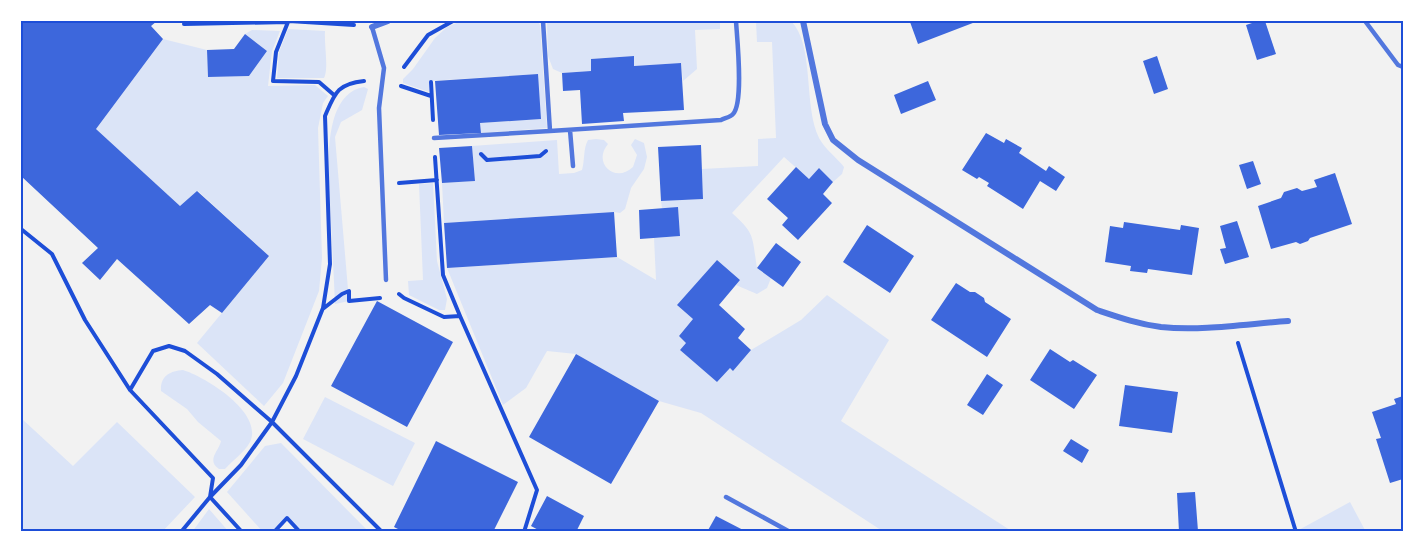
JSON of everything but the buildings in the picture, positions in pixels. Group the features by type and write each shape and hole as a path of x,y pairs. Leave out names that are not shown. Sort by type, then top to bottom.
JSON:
{"street":[{"path":"372,27 388,21"},
{"path":"803,21 825,124 833,140 858,159 1097,310 1128,321 1161,327 1288,321"}],"lane":[{"path":"543,21 550,131"},
{"path":"434,138 721,120 733,115 737,108 739,94 736,21"},
{"path":"1365,21 1398,65 1403,67"},
{"path":"372,27 384,68 379,108 386,280"},
{"path":"570,130 573,166"},
{"path":"726,497 790,532"}],"path":[{"path":"181,532 210,497 242,465 272,422 296,376 323,308 330,264 325,116 334,94 348,83 376,80 403,69 428,35 453,21"},
{"path":"184,24 289,22 372,27"},
{"path":"289,22 276,52 273,81 319,82 334,94"},
{"path":"431,82 442,275 537,490 524,532"},
{"path":"398,85 431,96"},
{"path":"419,181 437,180"},
{"path":"21,229 52,254 85,320 130,390 213,478 210,497"},
{"path":"386,280 402,296 444,317 460,316"},
{"path":"323,308 349,291 349,301 402,296"},
{"path":"1232,325 1296,532"},
{"path":"130,390 153,351 169,346 185,351 217,374 272,422 382,532"},
{"path":"210,497 242,532"},
{"path":"274,532 287,518 300,532"}],"shaded area":[{"path":"538,21 547,128 481,133 480,123 541,119 537,74 429,81 429,92 403,83 403,79 435,38 447,27 459,22"},
{"path":"547,21 720,21 720,29 695,30 697,69 683,81 681,63 634,66 633,56 591,59 591,71 562,73 553,69 548,56"},
{"path":"756,21 791,21 798,32 806,60 814,125 819,138 844,167 842,174 833,182 819,168 809,179 784,157 732,213 752,237 757,268 771,278 767,288 757,294 736,285 740,280 717,260 678,306 693,319 679,336 686,343 680,350 717,382 730,368 733,371 751,350 801,320 827,295 889,340 841,421 1013,532 884,532 701,413 659,401 576,354 547,351 526,388 503,405 447,268 617,257 656,280 654,238 680,236 678,208 662,208 661,201 703,199 702,169 758,166 758,139 776,138 772,42 757,42"},
{"path":"288,29 325,31 326,69 324,78 277,78 279,52"},
{"path":"252,30 280,31 272,51 268,86 315,85 328,96 323,103 318,128 322,258 319,291 283,383 264,406 197,343 269,256 198,191 180,206 96,129 163,39 207,50 208,77 249,76 267,51 245,34"},
{"path":"364,87 368,89 362,110 341,122 335,137 349,301 335,304 329,186 330,144 339,106 349,94"},
{"path":"635,139 644,143 647,157 644,169 631,188 625,209 620,213 444,223 442,183 475,181 472,146 557,140 559,174 582,170 586,143 588,140 604,140 608,144 604,151 604,164 613,172 619,173 626,172 633,167 637,155 631,145"},
{"path":"433,183 437,261 447,299 445,310 439,310 409,295 408,281 423,280 419,184"},
{"path":"183,370 218,388 241,408 249,420 252,431 250,442 225,469 215,466 213,459 221,441 198,422 187,409 161,391 162,382 167,375"},
{"path":"325,397 415,443 393,486 303,439"},
{"path":"21,418 73,466 117,422 195,497 162,532 21,532"},
{"path":"281,443 369,532 300,532 287,518 273,532 263,532 227,492 265,446"},
{"path":"1350,502 1366,532 1295,532"},
{"path":"209,509 229,532 192,532"}]}
